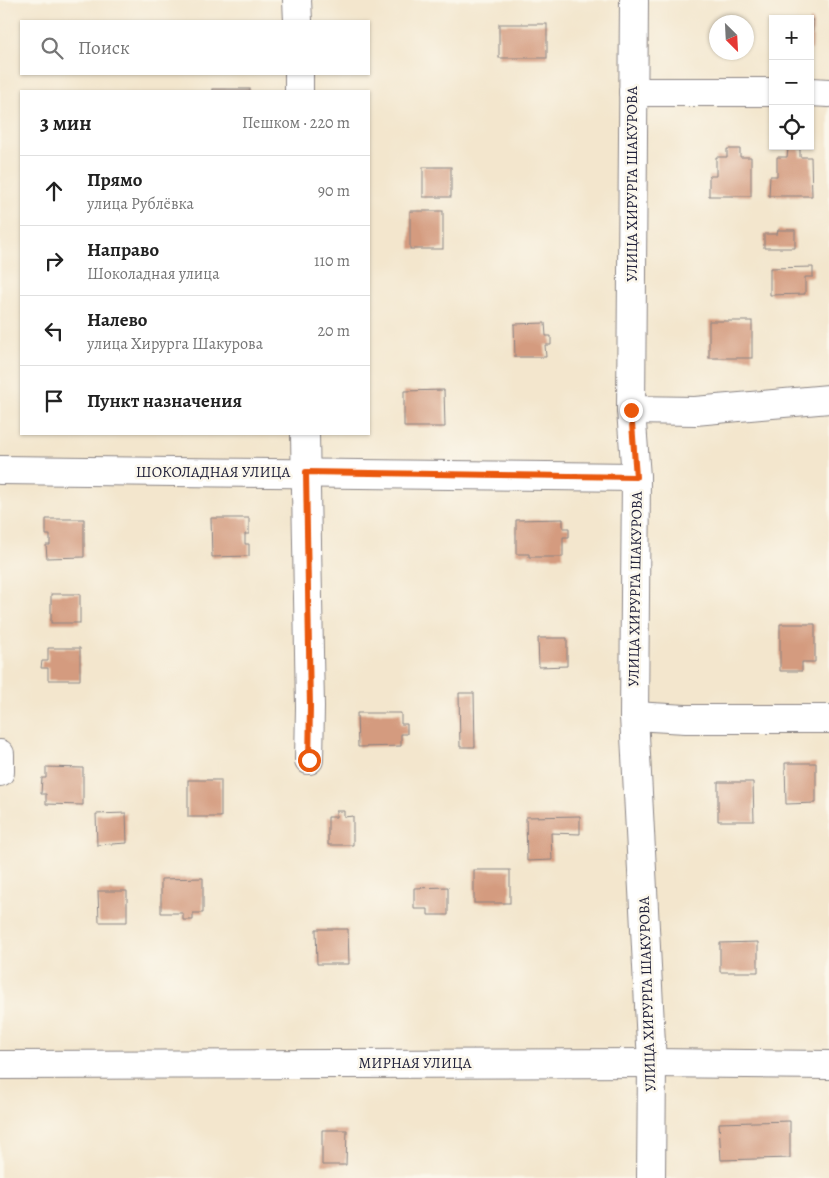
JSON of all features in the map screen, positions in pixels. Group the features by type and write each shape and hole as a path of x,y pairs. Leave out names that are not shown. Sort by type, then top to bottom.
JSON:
{"street":[{"path":"297,0 298,20"},
{"name":"УЛИЦА ХИРУРГА ШАКУРОВА","path":"634,0 631,410 636,477 634,716 652,1063 651,1178"},
{"path":"299,75 299,90"},
{"path":"633,92 769,92"},
{"path":"814,92 829,92"},
{"path":"631,410 695,411 829,399"},
{"path":"305,435 310,707 309,760"},
{"name":"ШОКОЛАДНАЯ УЛИЦА","path":"0,470 636,477"},
{"path":"634,716 686,719 829,719"},
{"path":"0,754 0,772"},
{"name":"МИРНАЯ УЛИЦА","path":"0,1065 652,1063 829,1065"}],"building":[{"path":"499,24 547,24 547,58 499,58"},
{"path":"212,89 250,89 250,90"},
{"path":"727,149 740,149 740,157 751,157 751,196 709,196 709,176 716,176 716,157 727,157"},
{"path":"788,150 800,150 800,157 811,157 812,196 769,196 770,176 777,176 777,157 787,157"},
{"path":"423,167 451,167 451,197 423,197"},
{"path":"410,211 443,211 443,249 410,249"},
{"path":"778,230 795,230 795,248 764,248 764,234 777,234"},
{"path":"813,267 813,277 805,277 805,294 770,295 770,268"},
{"path":"709,321 752,321 752,358 709,358"},
{"path":"545,323 546,336 551,336 551,345 545,345 546,357 515,357 514,324"},
{"path":"444,390 445,427 404,427 404,391"},
{"path":"211,518 249,518 249,534 245,534 245,544 249,544 249,556 212,557"},
{"path":"46,519 84,519 84,557 47,558 46,545 50,545 50,535 46,535"},
{"path":"563,519 563,528 569,528 569,537 563,537 563,557 529,557 529,554 516,554 516,520"},
{"path":"51,594 80,594 80,623 51,623"},
{"path":"780,624 815,624 815,662 802,662 802,671 780,671"},
{"path":"538,638 567,638 567,666 539,667"},
{"path":"48,648 80,648 80,680 48,680 48,668 41,668 42,661 48,661"},
{"path":"459,693 474,693 475,747 460,747"},
{"path":"357,713 401,713 401,724 407,724 407,734 401,734 401,746 358,747"},
{"path":"785,763 816,763 816,803 786,804"},
{"path":"46,767 83,768 83,805 46,804 46,794 41,794 42,778 46,778"},
{"path":"188,780 221,780 221,817 188,817"},
{"path":"718,782 753,782 754,821 718,821"},
{"path":"336,811 344,811 344,817 353,816 353,845 328,845 328,817 336,817"},
{"path":"126,813 127,843 97,845 96,814"},
{"path":"580,816 580,834 551,833 552,860 527,861 526,817"},
{"path":"474,870 510,870 510,903 474,903"},
{"path":"203,878 203,913 193,913 193,920 183,920 183,913 161,913 161,879"},
{"path":"448,887 448,915 428,915 428,909 414,909 414,888"},
{"path":"98,891 127,891 127,922 99,922"},
{"path":"316,929 348,929 349,964 317,964"},
{"path":"758,942 758,972 720,972 720,943"},
{"path":"790,1121 790,1158 721,1160 719,1123"},
{"path":"322,1130 347,1130 346,1165 322,1165"}],"route":[{"path":"309,760 310,707 306,472 636,477 631,410"}]}
